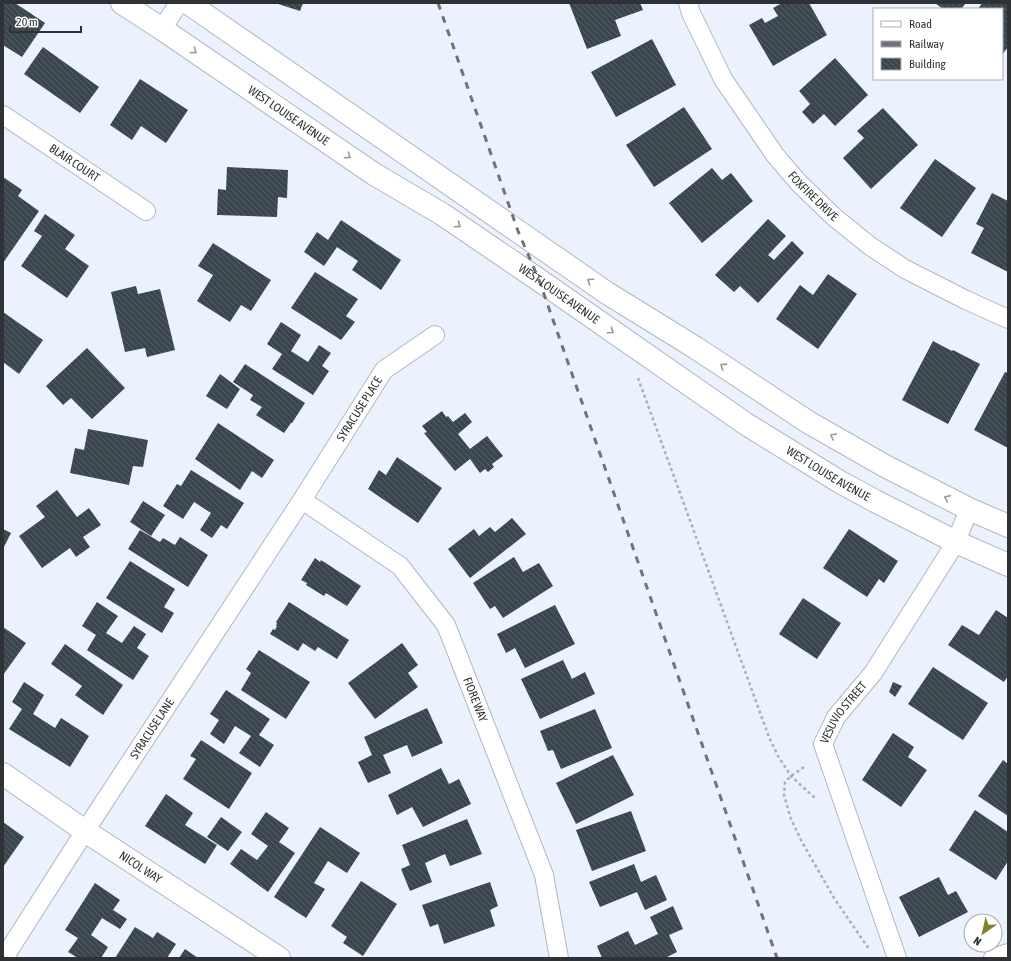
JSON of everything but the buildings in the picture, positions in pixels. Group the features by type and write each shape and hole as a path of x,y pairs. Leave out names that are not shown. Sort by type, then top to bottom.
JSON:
{"main road":[{"name":"WEST LOUISE AVENUE","path":"122,3 374,174 442,214 746,424 840,482 875,501 956,542 1008,565"},
{"path":"188,3 608,293 696,348 808,422 884,466 969,509 1008,526"},
{"name":"NICOL WAY","path":"3,774 85,831 279,958"}],"street":[{"path":"162,29 179,3"},
{"name":"FOXFIRE DRIVE","path":"688,3 691,13 723,79 775,155 798,182 834,217 870,246 905,269 966,300 1008,319"},
{"name":"BLAIR COURT","path":"3,115 146,211"},
{"name":"SYRACUSE PLACE","path":"302,500 384,370 435,335"},
{"name":"SYRACUSE LANE","path":"4,958 85,831 302,500"},
{"name":"FIORE WAY","path":"302,500 400,566 446,625 544,875 559,958"},
{"name":"VESUVIO STREET","path":"897,958 823,744 836,717 873,673 956,542 969,509"},
{"path":"993,958 1008,953"}],"path":[{"path":"638,376 769,737 778,756 791,776 816,799"},
{"path":"804,767 785,782 784,795 791,819 802,842 834,898 868,949"}],"railway":[{"path":"438,3 518,231 539,280 777,958"}]}
